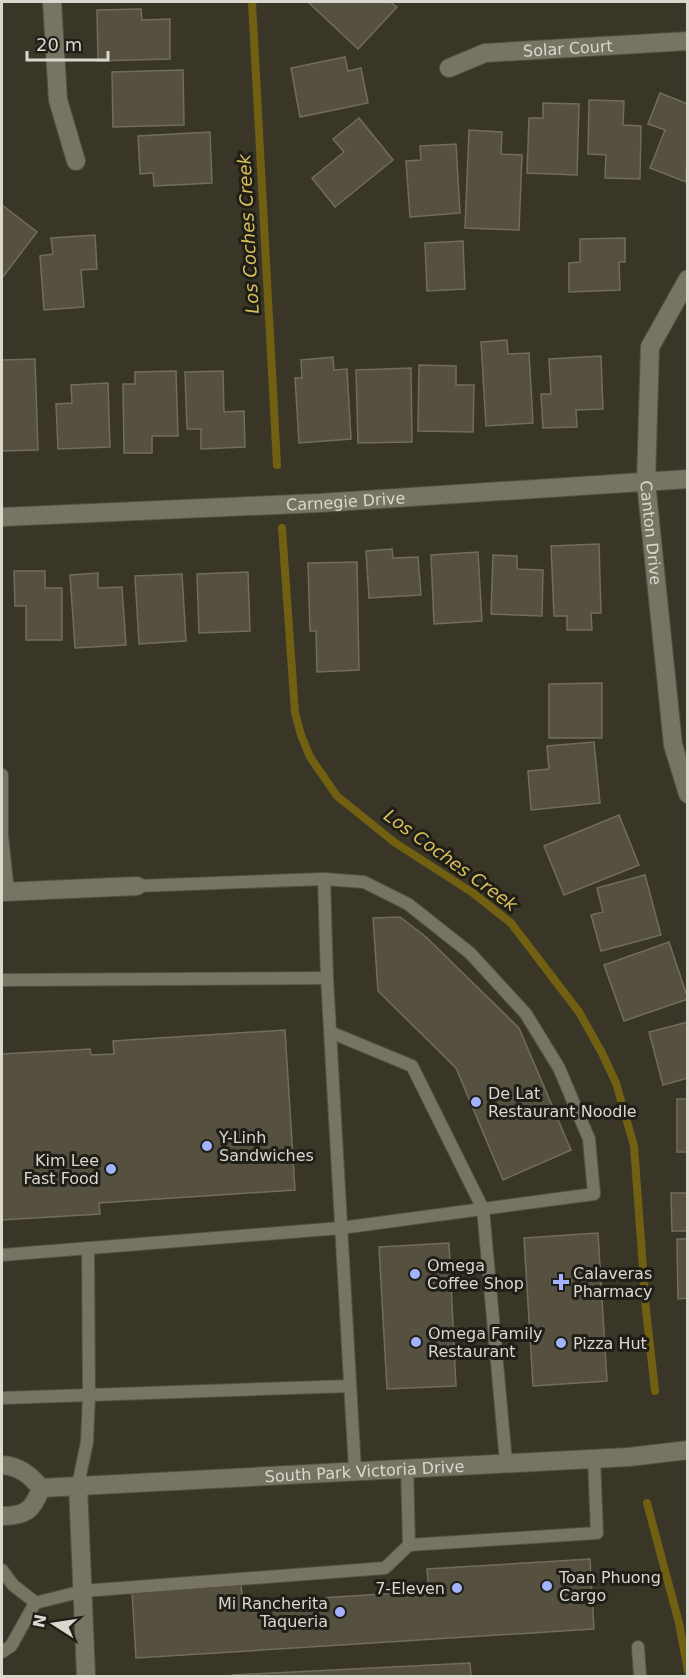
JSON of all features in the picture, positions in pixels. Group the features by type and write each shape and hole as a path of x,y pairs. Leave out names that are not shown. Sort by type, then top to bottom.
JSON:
{"street":[{"path":"52,2 58,100 76,161"},
{"name":"Solar Court","path":"448,68 485,53 687,40"},
{"name":"Canton Drive","path":"687,279 650,347 646,482 673,745 687,794"},
{"name":"Carnegie Drive","path":"2,517 318,503 687,479"},
{"path":"5,892 137,886"},
{"name":"South Park Victoria Drive","path":"41,1488 629,1456 687,1450"},
{"path":"2,1465 12,1466 30,1475 41,1488 36,1502 28,1512 2,1516"},
{"path":"78,1485 86,1677"}],"lane":[{"path":"2,775 5,892"},
{"path":"2,1255 341,1228 594,1194 589,1139 559,1068 526,1014 470,952 408,904 364,882 324,879 137,886"},
{"path":"324,879 327,978 355,1470"},
{"path":"2,980 327,978"},
{"path":"330,1032 412,1066 483,1209 506,1462"},
{"path":"78,1485 87,1442 89,1396 88,1248"},
{"path":"2,1398 350,1386"},
{"path":"2,1652 11,1646 36,1603 83,1592 385,1568 409,1545 597,1533 594,1458"},
{"path":"407,1467 409,1545"},
{"path":"2,1570 13,1585 36,1603"},
{"path":"638,1647 640,1677"}],"building":[{"path":"308,2 390,2 397,7 358,49"},
{"path":"141,9 142,20 170,19 170,59 98,61 97,10"},
{"path":"345,57 348,71 361,68 368,103 300,117 291,68"},
{"path":"183,70 184,125 113,127 112,72"},
{"path":"660,93 688,104 686,182 650,168 665,130 648,124"},
{"path":"589,100 624,101 623,125 641,126 640,179 605,178 606,155 588,154"},
{"path":"543,103 579,104 577,175 527,173 529,118 543,118"},
{"path":"359,118 393,160 335,207 312,178 344,152 333,139"},
{"path":"469,130 502,132 501,154 522,155 519,230 465,228"},
{"path":"210,132 212,183 154,186 153,173 140,174 138,136"},
{"path":"456,144 460,213 410,217 406,161 421,160 420,146"},
{"path":"2,205 37,232 2,278"},
{"path":"95,235 97,269 81,270 84,307 44,310 40,256 53,254 51,238"},
{"path":"625,238 625,262 619,262 620,290 569,292 569,263 580,262 580,239"},
{"path":"463,241 465,289 427,291 425,243"},
{"path":"507,340 508,354 529,353 533,423 486,426 481,342"},
{"path":"601,356 603,409 576,410 577,427 543,428 541,394 551,394 549,359"},
{"path":"333,357 334,370 347,369 351,439 299,443 295,378 302,378 301,360"},
{"path":"35,359 38,450 2,451 2,360"},
{"path":"419,365 456,366 456,385 474,385 473,432 418,431"},
{"path":"411,368 412,442 358,443 356,370"},
{"path":"176,371 178,436 152,436 152,453 124,453 123,384 135,384 135,372"},
{"path":"223,371 224,412 244,411 245,447 201,449 201,429 187,429 185,372"},
{"path":"108,383 110,447 58,449 56,404 72,403 71,385"},
{"path":"599,544 601,613 591,613 592,630 567,630 567,616 554,616 551,546"},
{"path":"392,549 393,558 418,557 421,595 369,598 366,551"},
{"path":"478,552 482,621 434,624 431,555"},
{"path":"493,555 517,556 517,569 543,570 542,616 491,614"},
{"path":"357,562 359,670 317,672 316,631 310,631 308,563"},
{"path":"14,571 45,571 45,588 62,588 62,640 26,640 26,606 15,606"},
{"path":"248,572 250,631 199,633 197,574"},
{"path":"98,573 98,588 122,587 126,645 75,648 70,575"},
{"path":"182,574 186,641 139,644 135,576"},
{"path":"602,683 602,738 549,738 549,684"},
{"path":"594,742 600,803 531,810 528,771 549,769 547,746"},
{"path":"619,815 639,865 564,895 544,846"},
{"path":"645,875 661,935 601,951 591,915 603,912 597,888"},
{"path":"400,917 426,937 519,1028 571,1150 503,1180 456,1068 378,991 373,918"},
{"path":"669,942 688,999 624,1021 604,965"},
{"path":"688,1022 688,1078 663,1085 649,1032"},
{"path":"285,1030 295,1190 99,1203 100,1214 2,1220 2,1054 90,1049 91,1055 114,1054 113,1041"},
{"path":"677,1099 688,1099 688,1152 677,1152"},
{"path":"671,1193 688,1193 688,1231 672,1231"},
{"path":"598,1233 607,1381 533,1386 524,1238"},
{"path":"677,1239 688,1239 688,1298 678,1299"},
{"path":"449,1243 456,1386 387,1389 379,1247"},
{"path":"590,1559 594,1629 136,1658 132,1592 241,1585 243,1603 429,1591 427,1569"},
{"path":"470,1663 471,1676 232,1676 232,1675"}],"waterway":[{"name":"Los Coches Creek","path":"252,2 277,465"},
{"name":"Los Coches Creek","path":"282,528 295,713 310,757 337,796 394,842 473,893 511,923 579,1012 616,1083 634,1146 646,1309 655,1391"},
{"name":"Los Coches Creek","path":"647,1503 679,1623 688,1671"}],"place":[{"name":"De Lat Restaurant Noodle","path":"476,1102"},
{"name":"Y-Linh Sandwiches","path":"207,1146"},
{"name":"Kim Lee Fast Food","path":"111,1169"},
{"name":"Omega Coffee Shop","path":"415,1274"},
{"name":"Calaveras Pharmacy","path":"561,1282"},
{"name":"Omega Family Restaurant","path":"416,1342"},
{"name":"Pizza Hut","path":"561,1343"},
{"name":"Toan Phuong Cargo","path":"547,1586"},
{"name":"7-Eleven","path":"457,1588"},
{"name":"Mi Rancherita Taqueria","path":"340,1612"}]}
